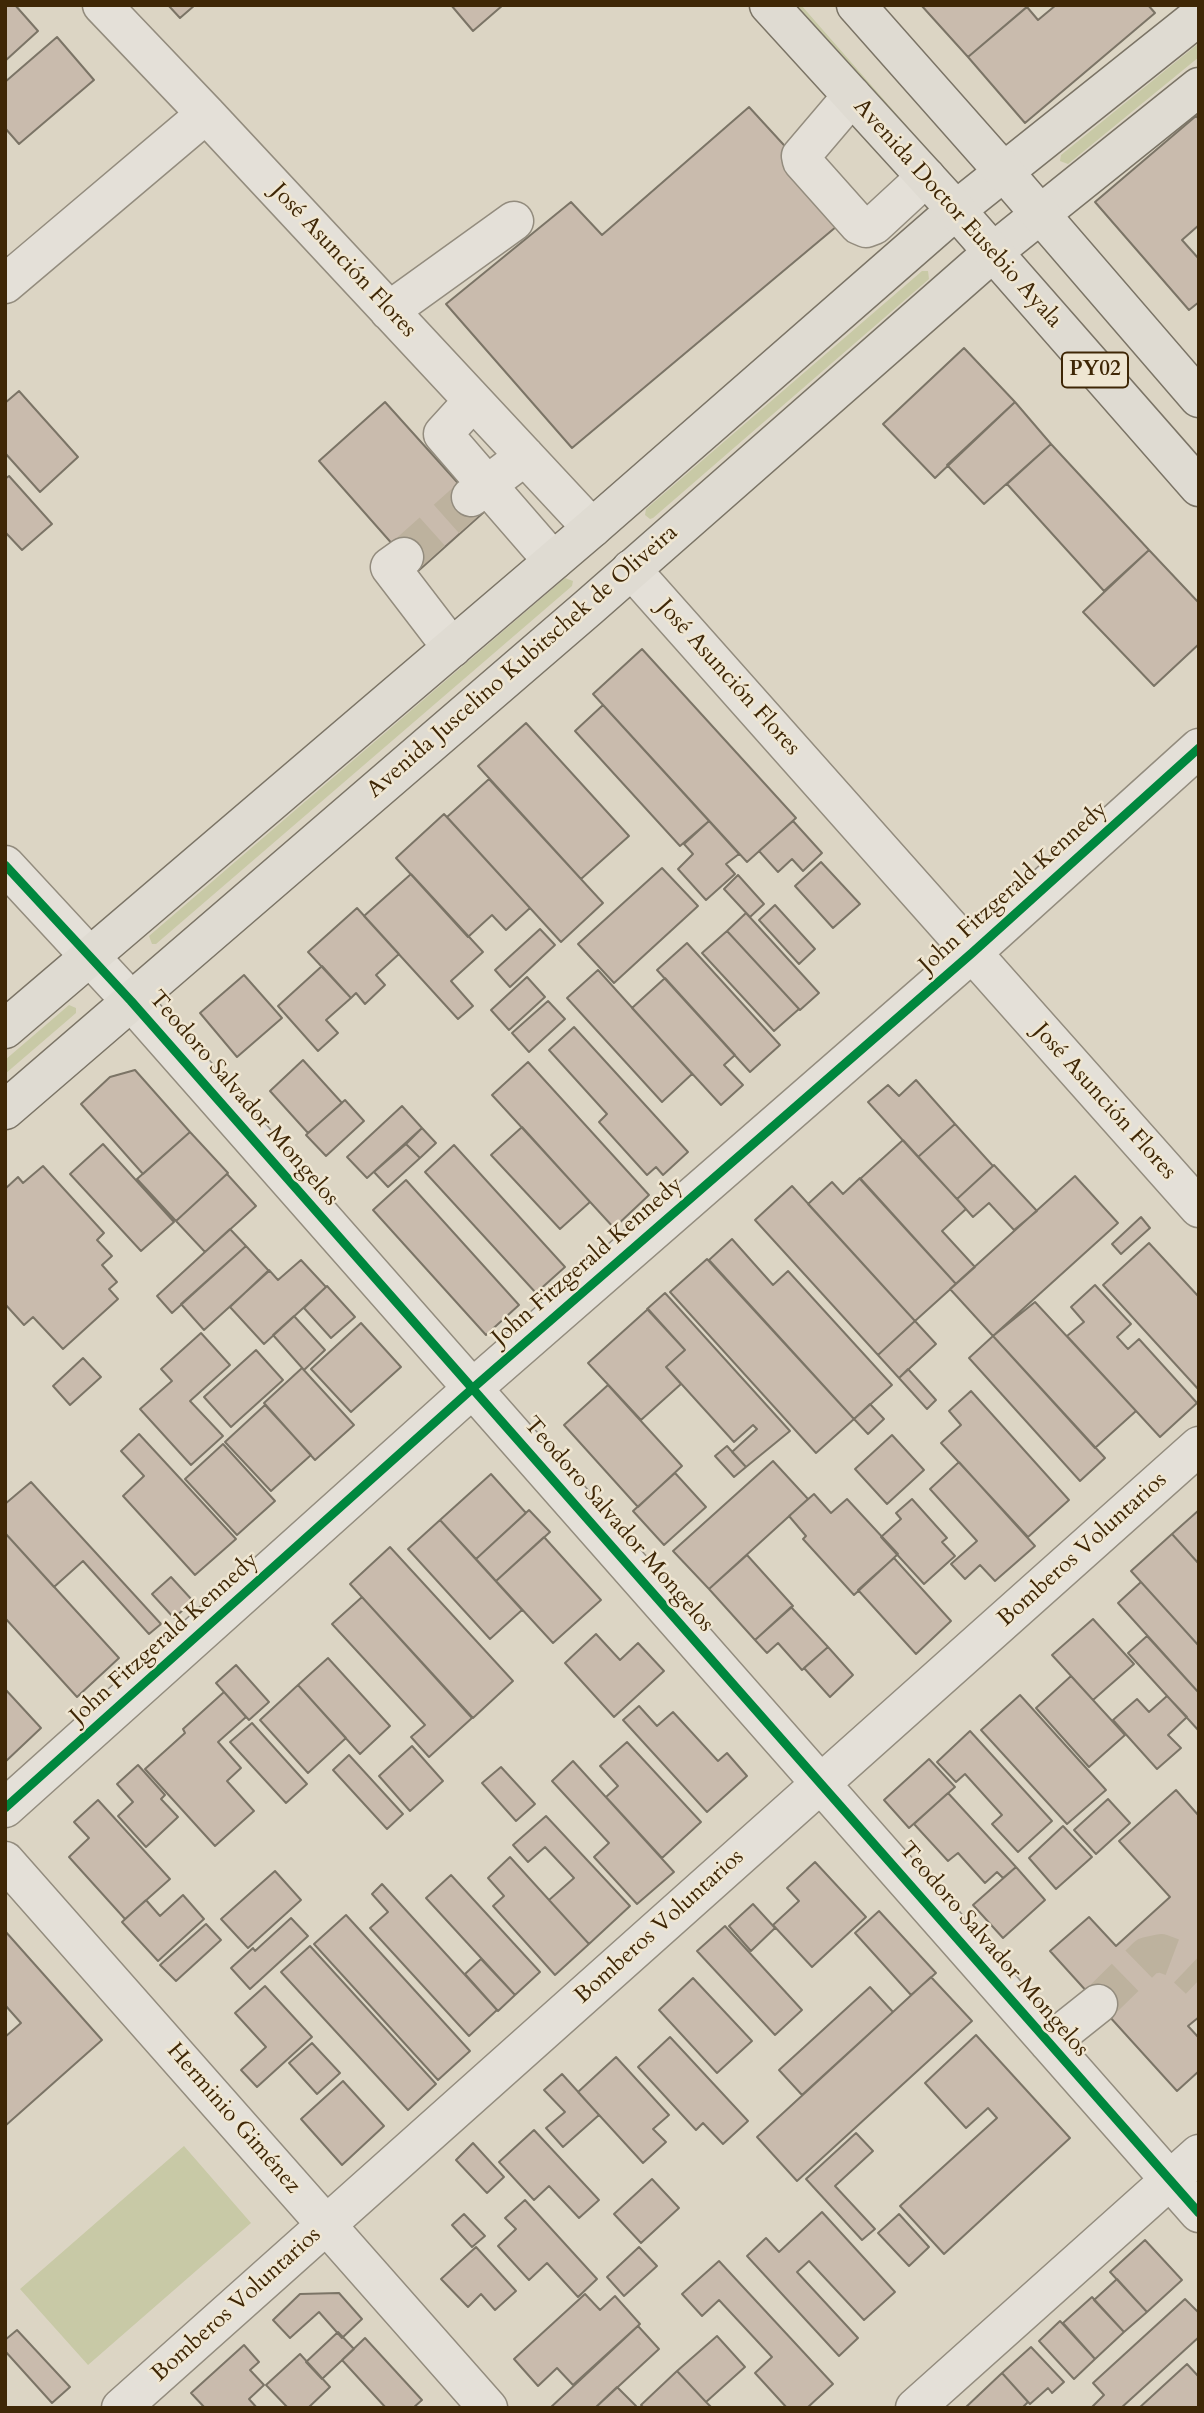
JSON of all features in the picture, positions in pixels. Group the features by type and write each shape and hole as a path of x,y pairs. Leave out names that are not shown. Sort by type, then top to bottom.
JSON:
{"main road":[{"name":"Avenida Doctor Eusebio Ayala","path":"769,5 956,210 1199,488"},
{"name":"PY02","path":"856,5 1199,398"},
{"path":"5,1029 592,528 956,210 1199,16"},
{"name":"Avenida Juscelino Kubitschek de Oliveira","path":"5,1110 632,569 992,253 1199,87"},
{"name":"José Asunción Flores","path":"592,528 632,569"}],"street":[{"name":"José Asunción Flores","path":"113,9 206,114 592,528"},
{"path":"852,96 801,156 802,161 859,225 866,228 874,225 926,177"},
{"path":"5,284 206,114"},
{"path":"389,311 514,221"},
{"path":"473,401 443,434 479,491 553,561"},
{"path":"479,491 525,456"},
{"path":"404,557 390,567 452,648"},
{"name":"José Asunción Flores","path":"632,569 1199,1208"},
{"name":"John Fitzgerald Kennedy","path":"5,1808 472,1388 972,953 1199,748"},
{"name":"Teodoro Salvador Mongelos","path":"5,865 131,1001 1199,2213"},
{"name":"Bomberos Voluntarios","path":"121,2408 1199,1446"},
{"name":"Herminio Giménez","path":"5,1861 488,2408"},
{"path":"1049,2043 1098,2004"},
{"path":"915,2408 1199,2154"}],"green space":[{"path":"789,5 801,5 949,174"},
{"path":"1199,43 1199,57 1068,164 1060,161 1061,155"},
{"path":"922,271 928,271 929,279 653,518 645,515 646,509"},
{"path":"565,578 573,581 572,586 156,944 152,944 149,936"},
{"path":"69,1005 76,1008 76,1013 5,1074 5,1060"},
{"path":"184,2146 251,2223 88,2365 20,2289"}],"building":[{"path":"5,5 15,5 38,31 5,61"},
{"path":"168,5 195,5 180,18"},
{"path":"451,5 503,5 473,31"},
{"path":"921,5 1029,5 968,57"},
{"path":"1056,5 1148,5 1155,13 1025,123 968,57 1027,7 1038,20"},
{"path":"57,37 94,80 19,144 5,128 5,82"},
{"path":"749,107 849,216 572,448 446,304 571,202 602,235"},
{"path":"1196,116 1199,119 1199,225 1182,240 1199,259 1199,302 1189,310 1095,202"},
{"path":"964,348 1015,402 935,478 883,424"},
{"path":"19,391 78,457 40,492 5,453 5,403"},
{"path":"385,402 484,512 417,572 319,461"},
{"path":"1015,402 1051,444 984,504 947,465"},
{"path":"1051,444 1149,550 1104,591 1007,484"},
{"path":"9,476 52,524 22,550 5,532 5,479"},
{"path":"1149,550 1199,603 1199,644 1154,686 1083,612"},
{"path":"642,649 796,818 747,862 593,694"},
{"path":"603,705 709,821 680,846 575,731"},
{"path":"526,723 629,836 581,879 478,766"},
{"path":"489,779 603,903 561,942 447,817"},
{"path":"444,814 530,908 506,930 492,915 468,937 396,858"},
{"path":"709,821 739,854 726,864 735,874 706,900 678,869 693,854 684,844"},
{"path":"793,821 822,853 803,871 792,859 778,872 759,851"},
{"path":"821,862 860,904 833,928 795,886"},
{"path":"662,868 698,906 614,983 578,944"},
{"path":"411,874 483,952 451,981 473,1006 458,1019 364,916"},
{"path":"738,875 764,904 750,917 724,889"},
{"path":"775,905 815,949 799,964 759,920"},
{"path":"357,908 399,954 376,975 385,985 365,1004 356,993 351,998 308,952"},
{"path":"746,913 819,993 800,1010 727,931"},
{"path":"540,929 555,945 510,987 495,970"},
{"path":"727,931 799,1009 774,1031 702,953"},
{"path":"687,943 780,1045 750,1072 657,970"},
{"path":"322,966 351,998 326,1020 338,1033 318,1051 278,1006"},
{"path":"598,970 692,1074 662,1102 567,998"},
{"path":"244,975 282,1018 237,1057 200,1013"},
{"path":"527,977 545,997 509,1030 491,1010"},
{"path":"665,978 735,1055 724,1065 743,1085 721,1105 632,1008"},
{"path":"548,1001 565,1019 529,1052 512,1033"},
{"path":"574,1027 688,1152 663,1175 656,1167 647,1175 599,1122 607,1114 549,1050"},
{"path":"303,1060 342,1103 308,1133 270,1091"},
{"path":"528,1062 649,1195 614,1228 492,1095"},
{"path":"135,1070 190,1132 143,1174 81,1104 110,1077"},
{"path":"916,1080 955,1124 918,1157 868,1102 888,1085 899,1096"},
{"path":"345,1100 364,1121 326,1156 306,1135"},
{"path":"402,1106 422,1128 367,1178 347,1157"},
{"path":"955,1124 993,1166 957,1199 918,1157"},
{"path":"522,1127 590,1202 560,1229 491,1155"},
{"path":"422,1128 436,1143 420,1158 406,1144"},
{"path":"190,1132 228,1173 176,1221 137,1179"},
{"path":"903,1140 966,1209 942,1231 975,1267 956,1284 860,1179"},
{"path":"103,1144 174,1222 141,1251 70,1174"},
{"path":"406,1144 420,1158 388,1187 374,1172"},
{"path":"454,1145 565,1267 536,1293 425,1172"},
{"path":"994,1165 1037,1211 1014,1230 989,1203 973,1217 957,1199"},
{"path":"43,1166 104,1233 97,1240 112,1256 102,1265 117,1282 109,1289 118,1299 63,1349 33,1317 24,1325 5,1304 5,1189 18,1177 23,1183"},
{"path":"227,1174 256,1206 205,1252 176,1221"},
{"path":"1075,1176 1118,1223 993,1336 950,1289"},
{"path":"860,1178 956,1284 915,1321 808,1204 832,1182 843,1194"},
{"path":"406,1180 519,1305 486,1335 373,1210"},
{"path":"792,1186 915,1321 878,1355 755,1220"},
{"path":"1141,1217 1150,1228 1121,1254 1112,1244"},
{"path":"230,1229 246,1246 172,1313 157,1296"},
{"path":"732,1239 773,1285 788,1271 892,1385 854,1419 709,1260"},
{"path":"1149,1243 1199,1297 1199,1390 1103,1285"},
{"path":"246,1246 269,1271 204,1330 181,1304"},
{"path":"707,1259 854,1419 816,1453 670,1292"},
{"path":"301,1260 326,1287 264,1344 230,1307 269,1270 278,1280"},
{"path":"1095,1285 1131,1324 1117,1337 1128,1349 1139,1339 1197,1403 1160,1437 1067,1336 1084,1322 1071,1307"},
{"path":"327,1286 355,1317 331,1338 304,1308"},
{"path":"665,1293 790,1431 746,1467 732,1452 757,1429 753,1425 734,1442 666,1367 685,1350 647,1309"},
{"path":"1035,1302 1136,1411 1095,1448 993,1336"},
{"path":"648,1309 685,1350 666,1367 681,1384 641,1420 588,1363"},
{"path":"294,1316 325,1350 304,1370 273,1335"},
{"path":"915,1321 936,1344 899,1378 878,1355"},
{"path":"361,1323 401,1367 351,1412 311,1369"},
{"path":"201,1333 230,1365 190,1401 223,1436 191,1465 140,1409 172,1381 161,1369"},
{"path":"993,1336 1105,1458 1080,1481 969,1358"},
{"path":"256,1350 283,1380 231,1427 204,1397"},
{"path":"83,1358 101,1377 70,1405 53,1386"},
{"path":"302,1368 354,1425 315,1460 264,1403"},
{"path":"908,1369 936,1400 927,1409 899,1378"},
{"path":"608,1385 682,1466 638,1507 564,1425"},
{"path":"971,1391 1069,1500 1028,1537 941,1443 961,1425 949,1411"},
{"path":"870,1404 884,1419 868,1434 854,1419"},
{"path":"265,1405 311,1455 271,1491 225,1442"},
{"path":"139,1434 236,1539 195,1575 123,1496 144,1476 121,1451"},
{"path":"892,1435 924,1470 887,1504 855,1469"},
{"path":"223,1444 275,1501 237,1535 185,1479"},
{"path":"727,1446 746,1467 734,1477 715,1456"},
{"path":"773,1461 808,1499 709,1589 673,1551"},
{"path":"959,1462 1035,1546 995,1581 980,1565 965,1579 951,1564 977,1541 930,1489"},
{"path":"675,1473 706,1507 664,1545 633,1511"},
{"path":"491,1474 526,1513 476,1559 440,1520"},
{"path":"31,1482 161,1624 149,1634 83,1561 54,1587 5,1533 5,1504"},
{"path":"814,1494 831,1513 847,1499 898,1554 854,1595 803,1539 806,1536 789,1516"},
{"path":"912,1499 947,1538 942,1542 955,1556 924,1584 881,1537 901,1519 896,1513"},
{"path":"529,1510 550,1532 496,1581 476,1559"},
{"path":"1199,1510 1199,1564 1172,1534"},
{"path":"440,1520 522,1610 490,1639 408,1549"},
{"path":"5,1533 119,1658 77,1697 5,1618"},
{"path":"1172,1534 1199,1564 1199,1646 1131,1571"},
{"path":"544,1537 601,1600 553,1643 496,1581"},
{"path":"390,1547 513,1681 473,1718 350,1584"},
{"path":"747,1555 793,1606 755,1640 709,1589"},
{"path":"894,1558 951,1621 916,1654 858,1590"},
{"path":"171,1577 193,1601 174,1618 152,1594"},
{"path":"1141,1582 1199,1646 1199,1693 1118,1603"},
{"path":"362,1597 472,1718 429,1757 411,1737 425,1725 332,1624"},
{"path":"791,1607 828,1647 802,1670 778,1643 767,1653 755,1640"},
{"path":"1093,1619 1134,1664 1093,1700 1052,1655"},
{"path":"596,1634 620,1660 638,1643 664,1671 614,1717 565,1663"},
{"path":"1147,1636 1199,1693 1199,1731 1128,1653"},
{"path":"828,1647 853,1675 830,1697 804,1668"},
{"path":"328,1658 390,1726 360,1754 298,1685"},
{"path":"236,1665 269,1702 249,1720 216,1683"},
{"path":"1071,1676 1125,1735 1089,1767 1036,1708"},
{"path":"298,1685 346,1738 308,1773 260,1720"},
{"path":"5,1689 41,1728 5,1762"},
{"path":"224,1692 246,1717 218,1742 241,1768 227,1781 254,1811 215,1846 145,1769 185,1733 183,1729"},
{"path":"1020,1695 1106,1790 1067,1824 981,1730"},
{"path":"1167,1696 1187,1717 1168,1735 1181,1748 1157,1769 1113,1720 1137,1699 1149,1712"},
{"path":"639,1706 657,1726 673,1712 718,1761 727,1753 747,1776 707,1812 623,1720"},
{"path":"252,1723 307,1784 286,1803 230,1742"},
{"path":"970,1731 1052,1821 1018,1852 992,1824 1002,1815 965,1774 956,1782 937,1762"},
{"path":"627,1742 701,1822 662,1858 606,1797 618,1786 600,1766"},
{"path":"412,1746 443,1781 410,1811 379,1776"},
{"path":"349,1755 403,1814 387,1829 333,1770"},
{"path":"929,1759 955,1787 909,1828 884,1800"},
{"path":"573,1761 674,1872 637,1904 594,1857 609,1843 552,1781"},
{"path":"138,1765 165,1795 161,1799 178,1817 146,1847 118,1816 133,1802 117,1784"},
{"path":"501,1767 535,1804 516,1821 482,1783"},
{"path":"1176,1790 1199,1816 1199,2017 1188,2026 1199,2038 1199,2071 1177,2091 1050,1951 1089,1917 1116,1946 1170,1897 1119,1841"},
{"path":"948,1793 1016,1867 1003,1878 997,1872 985,1883 958,1853 948,1861 914,1824"},
{"path":"1108,1799 1130,1823 1096,1854 1074,1830"},
{"path":"98,1800 170,1879 125,1919 69,1857 89,1838 74,1822"},
{"path":"546,1816 630,1906 589,1944 549,1900 574,1878 545,1847 528,1862 513,1845"},
{"path":"1063,1826 1092,1857 1056,1889 1029,1858"},
{"path":"510,1857 589,1944 555,1975 493,1906 504,1896 488,1878"},
{"path":"815,1862 866,1917 812,1967 773,1925 799,1901 787,1888"},
{"path":"1016,1867 1045,1900 1003,1938 973,1905"},
{"path":"275,1871 301,1900 248,1948 221,1919"},
{"path":"451,1875 540,1972 515,1995 426,1898"},
{"path":"382,1884 497,2010 469,2036 370,1928 388,1912 372,1894"},
{"path":"183,1895 204,1919 158,1961 122,1922 146,1900 160,1916"},
{"path":"753,1904 775,1928 751,1951 729,1926"},
{"path":"879,1911 936,1973 911,1995 855,1933"},
{"path":"346,1915 470,2051 438,2080 314,1944"},
{"path":"291,1918 308,1936 250,1989 231,1968 253,1948 255,1951"},
{"path":"206,1924 221,1940 176,1981 160,1965"},
{"path":"725,1926 802,2010 775,2035 697,1951"},
{"path":"5,1931 102,2040 5,2126 5,2037 21,2023 5,2005"},
{"path":"310,1946 436,2084 408,2110 281,1972"},
{"path":"481,1959 515,1995 498,2011 465,1974"},
{"path":"931,1977 972,2021 797,2181 757,2137"},
{"path":"693,1978 752,2041 717,2073 659,2010"},
{"path":"265,1986 312,2037 257,2087 241,2070 266,2047 235,2013"},
{"path":"870,1987 893,2012 802,2095 779,2070"},
{"path":"976,2035 1070,2138 944,2254 900,2206 997,2118 988,2108 966,2128 925,2083"},
{"path":"670,2037 748,2121 723,2144 703,2123 696,2130 638,2067"},
{"path":"312,2043 340,2073 317,2094 289,2063"},
{"path":"616,2057 669,2115 653,2129 666,2142 643,2163 578,2092"},
{"path":"562,2074 599,2115 563,2147 546,2128 565,2112 544,2090"},
{"path":"343,2081 384,2126 342,2165 301,2119"},
{"path":"534,2130 599,2200 579,2218 549,2186 534,2200 499,2162"},
{"path":"856,2133 873,2151 835,2186 875,2229 862,2240 806,2179"},
{"path":"473,2143 504,2177 487,2193 456,2160"},
{"path":"652,2179 679,2208 641,2243 614,2214"},
{"path":"525,2200 597,2279 578,2297 547,2263 529,2280 498,2246 516,2229 505,2218"},
{"path":"822,2212 895,2292 864,2320 809,2261 797,2272 858,2338 839,2356 747,2256 766,2238 779,2252"},
{"path":"464,2214 485,2236 472,2247 452,2225"},
{"path":"899,2214 929,2247 909,2266 878,2233"},
{"path":"1145,2240 1182,2280 1147,2312 1110,2272"},
{"path":"476,2247 516,2291 495,2310 481,2294 468,2307 441,2279"},
{"path":"639,2247 657,2266 624,2296 607,2277"},
{"path":"719,2261 833,2384 807,2408 787,2408 755,2373 772,2357 719,2300 702,2316 682,2294"},
{"path":"1117,2279 1147,2312 1124,2332 1094,2300"},
{"path":"339,2293 362,2319 342,2338 319,2312 290,2338 273,2320 300,2294"},
{"path":"585,2294 600,2310 615,2296 640,2324 573,2385 557,2368 538,2386 514,2359"},
{"path":"1092,2297 1124,2332 1095,2359 1063,2323"},
{"path":"1185,2299 1199,2313 1199,2337 1121,2408 1091,2408 1104,2395 1093,2383"},
{"path":"1060,2321 1095,2359 1074,2379 1039,2341"},
{"path":"638,2326 659,2349 595,2408 550,2408"},
{"path":"17,2330 70,2387 52,2403 5,2351 5,2340"},
{"path":"338,2332 354,2349 322,2379 306,2362"},
{"path":"717,2336 745,2367 706,2402 677,2371"},
{"path":"365,2338 422,2400 413,2408 386,2408 342,2360"},
{"path":"244,2345 259,2362 250,2370 264,2385 249,2399 257,2408 205,2408 191,2393"},
{"path":"1031,2347 1064,2382 1052,2393 1048,2388 1030,2404 1002,2373"},
{"path":"300,2354 330,2387 308,2408 288,2408 266,2385"},
{"path":"1187,2364 1199,2377 1199,2408 1139,2408"},
{"path":"677,2371 712,2408 644,2408 641,2405"},
{"path":"1002,2373 1028,2402 1022,2408 965,2408"},
{"path":"617,2387 636,2406 634,2408 595,2408"}],"tunnel":[{"path":"404,557 471,497"},
{"path":"1098,2004 1147,1956 1161,1953 1177,1959 1199,1980"}],"cycle path":[{"path":"5,1808 473,1388 972,953 1199,748"},
{"path":"5,865 131,1001 1199,2213"}]}
